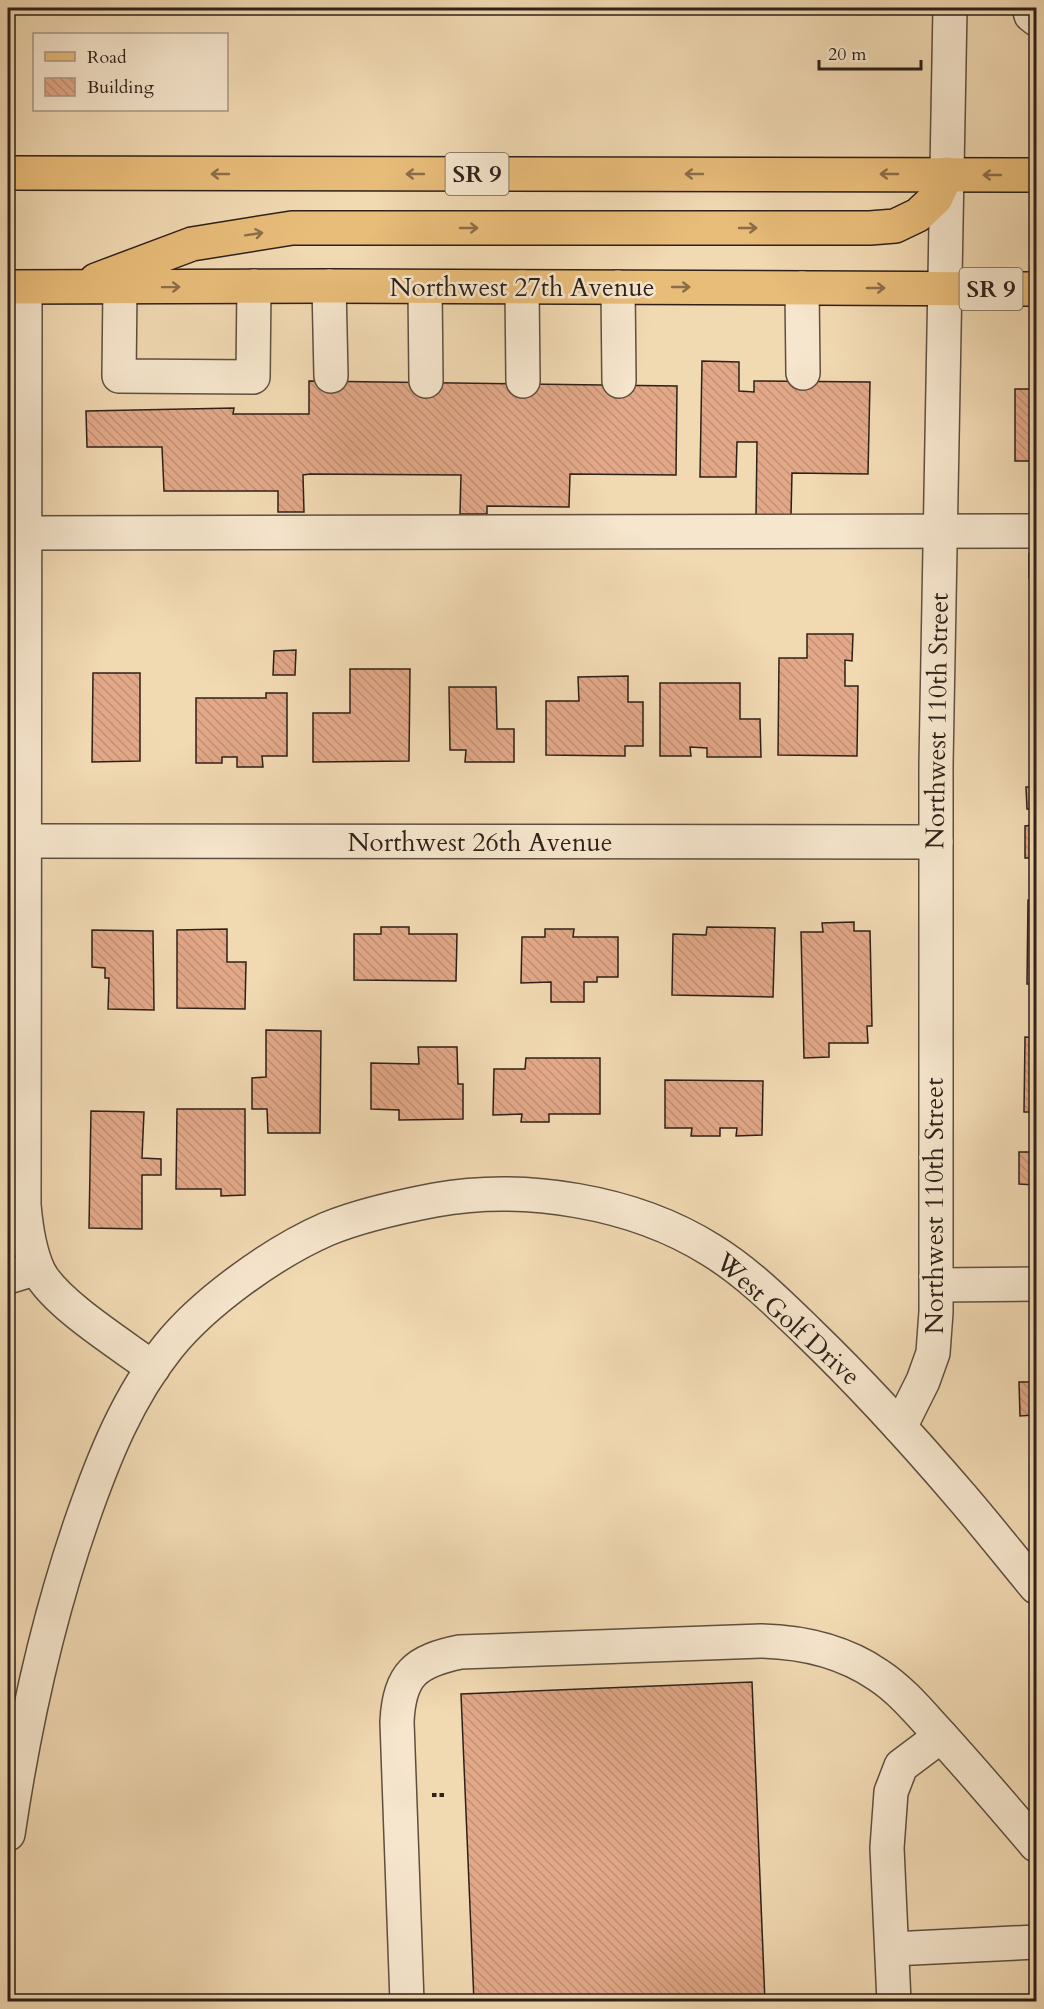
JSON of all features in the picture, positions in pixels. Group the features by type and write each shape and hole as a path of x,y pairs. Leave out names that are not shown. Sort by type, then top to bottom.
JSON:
{"main road":[{"name":"SR 9","path":"8,173 1036,175"},
{"path":"78,287 192,244 292,228 870,228 895,226 918,215 936,198 947,174"},
{"name":"Northwest 27th Avenue","path":"16,287 1036,289"}],"street":[{"name":"Northwest 110th Street","path":"900,1427 923,1381 933,1353 937,1285 936,842 939,531 950,8"},
{"path":"1029,8 1031,15 1036,19"},
{"path":"120,288 118,376 253,377 254,286"},
{"path":"329,286 331,376"},
{"path":"16,287 24,842 24,1205 26,1228 22,1272 53,1291 153,1368"},
{"path":"425,287 426,381"},
{"path":"522,287 523,381"},
{"path":"618,287 619,381"},
{"path":"802,288 803,373"},
{"path":"19,542 1036,531"},
{"name":"Northwest 26th Avenue","path":"24,842 936,842"},
{"name":"West Golf Drive","path":"8,1834 32,1693 74,1544 104,1460 133,1400 153,1368 185,1329 241,1281 298,1244 326,1230 395,1208 457,1196 525,1195 562,1198 634,1216 676,1231 712,1250 740,1270 777,1302 859,1381 963,1498 1036,1587"},
{"path":"937,1285 1036,1284"},
{"path":"407,2001 397,1714 405,1685 417,1667 426,1661 460,1653 743,1641 796,1643 836,1653 879,1675 902,1694 1036,1845"},
{"path":"894,2001 887,1848 891,1792 901,1766 941,1736"},
{"path":"891,1949 1036,1942"}],"building":[{"path":"702,361 739,362 739,391 754,392 754,381 870,382 868,474 792,473 791,516 756,516 757,442 737,442 736,477 700,477"},
{"path":"309,381 677,386 676,475 570,474 569,507 487,506 487,514 460,514 461,475 310,474 303,475 304,512 278,512 278,491 164,491 162,447 87,447 86,411 234,408 233,414 309,414"},
{"path":"1015,389 1036,389 1036,461 1015,461"},
{"path":"1029,554 1036,554 1036,651 1035,578 1029,578"},
{"path":"807,634 853,634 852,661 845,660 845,686 858,686 857,756 778,755 779,658 807,658"},
{"path":"296,650 295,675 273,675 274,651"},
{"path":"350,669 410,669 409,761 313,762 313,713 350,713"},
{"path":"1030,671 1036,671 1036,707 1030,707"},
{"path":"93,673 140,673 140,761 92,762"},
{"path":"628,676 628,702 643,702 643,746 625,746 625,756 546,755 546,701 579,701 578,677"},
{"path":"660,683 740,683 740,719 760,719 761,757 707,757 707,748 690,747 691,756 660,756"},
{"path":"449,687 496,687 497,729 514,729 514,762 465,762 466,750 450,750"},
{"path":"266,693 287,693 287,756 262,756 263,767 237,767 237,757 222,757 222,763 196,763 196,698 266,698"},
{"path":"1026,787 1036,787 1036,884 1035,858 1025,858 1025,826 1034,825 1034,809 1027,809"},
{"path":"1028,900 1036,900 1036,984 1027,984"},
{"path":"854,922 854,931 870,931 872,1026 867,1026 868,1043 829,1043 829,1057 804,1058 801,932 823,932 822,923"},
{"path":"381,927 409,927 409,934 457,934 456,981 354,980 354,934 381,934"},
{"path":"707,927 775,928 773,997 672,995 673,934 706,935"},
{"path":"227,929 227,962 246,962 245,1009 177,1008 177,930"},
{"path":"545,929 574,929 573,937 618,937 618,977 597,977 597,982 584,982 584,1002 551,1002 551,982 521,983 522,937 545,937"},
{"path":"92,930 153,931 154,1010 108,1009 109,978 105,978 105,968 92,967"},
{"path":"266,1030 321,1031 320,1133 268,1133 267,1109 252,1109 252,1078 266,1077"},
{"path":"1025,1037 1036,1038 1036,1112 1024,1112"},
{"path":"418,1047 457,1047 458,1084 463,1084 463,1119 399,1120 399,1110 371,1109 371,1063 419,1064"},
{"path":"526,1058 600,1058 600,1114 549,1114 549,1122 521,1122 522,1114 493,1115 494,1069 525,1069"},
{"path":"665,1080 763,1081 762,1135 736,1136 737,1128 720,1128 720,1136 691,1136 692,1128 665,1128"},
{"path":"177,1109 245,1109 245,1195 221,1196 221,1189 176,1189"},
{"path":"91,1111 144,1112 142,1158 161,1159 161,1175 142,1175 142,1229 89,1228"},
{"path":"1019,1152 1036,1152 1036,1185 1019,1184"},
{"path":"1036,1185 1036,1214 1034,1214"},
{"path":"1034,1353 1036,1353 1036,1440 1034,1440 1034,1415 1020,1416 1019,1382 1034,1382"},
{"path":"752,1682 765,2002 474,2002 461,1694"}]}
